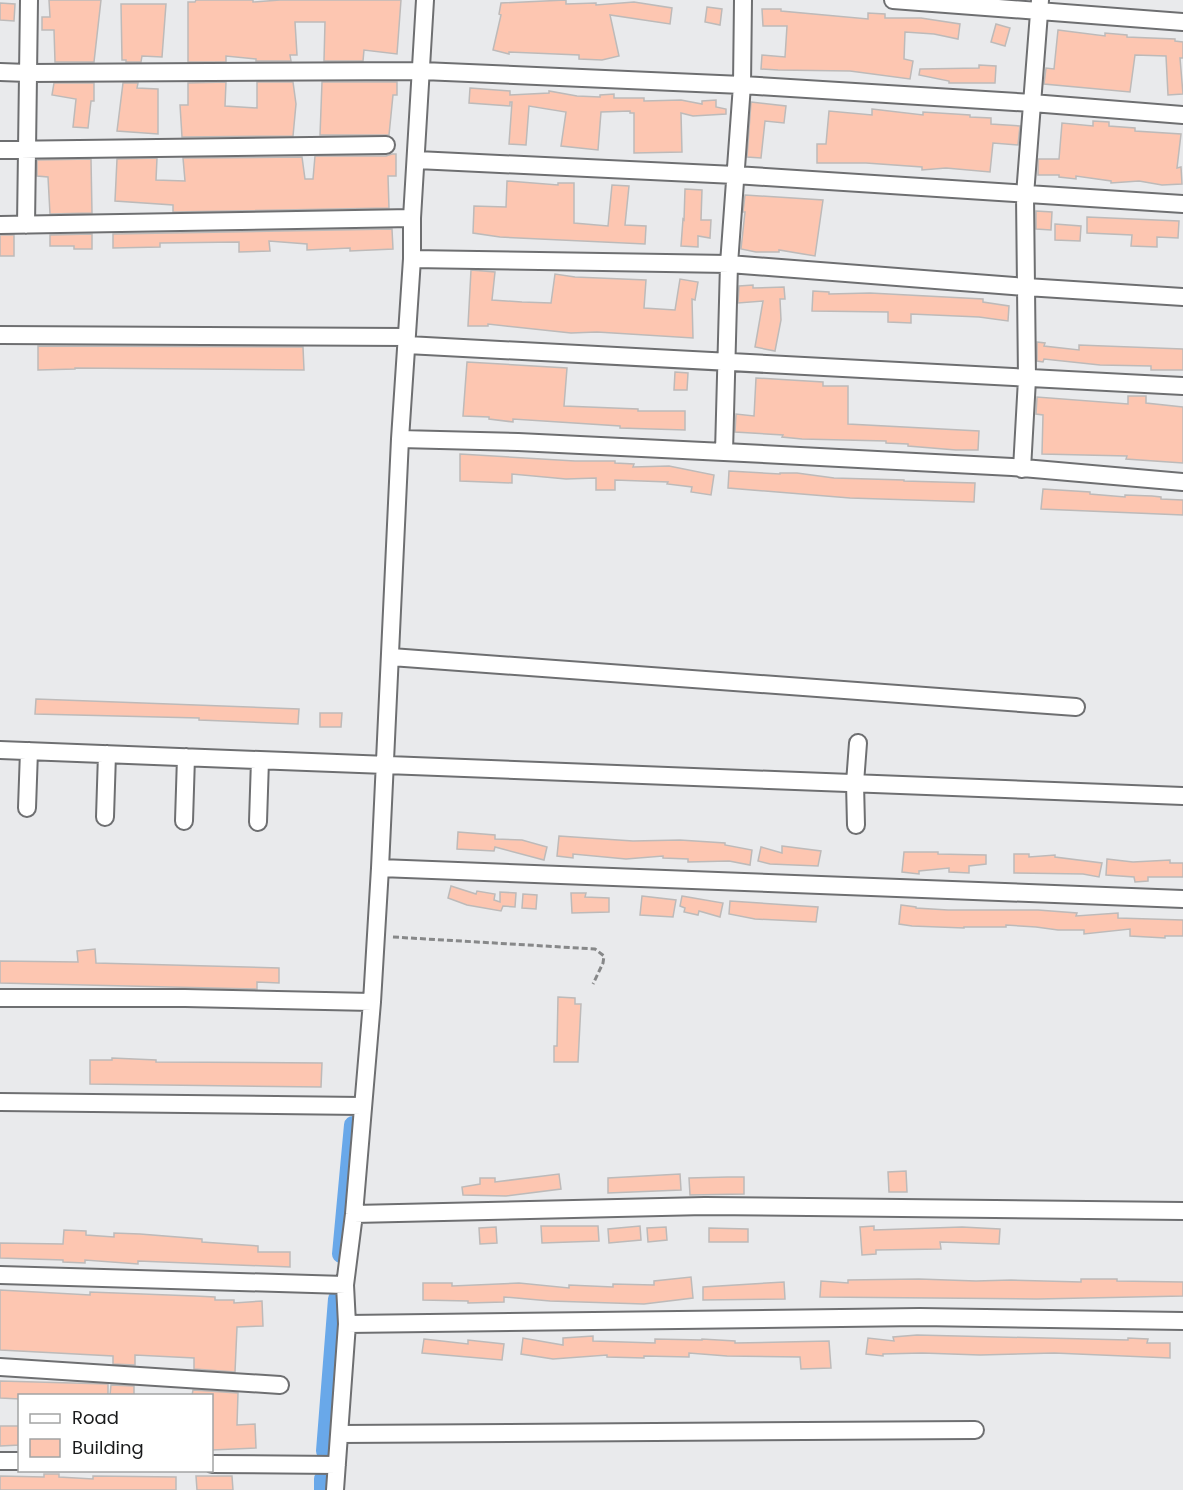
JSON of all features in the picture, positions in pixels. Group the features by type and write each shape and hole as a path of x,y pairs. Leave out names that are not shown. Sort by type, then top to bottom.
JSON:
{"street":[{"path":"26,225 29,0"},
{"path":"335,1490 347,1324 345,1285 354,1214 381,868 400,439 425,0"},
{"path":"724,452 729,264 742,85 743,0"},
{"path":"892,0 1039,6 1183,22"},
{"path":"1022,468 1027,378 1025,195 1039,6"},
{"path":"0,72 28,74 422,71 742,85 1183,115"},
{"path":"0,150 386,145"},
{"path":"417,160 735,175 1183,204"},
{"path":"0,225 412,218"},
{"path":"412,259 729,264 1183,297"},
{"path":"0,335 406,341 726,363 1183,386"},
{"path":"400,439 518,441 1022,468 1183,482"},
{"path":"391,657 1076,707"},
{"path":"856,825 855,783 858,743"},
{"path":"0,750 1183,796"},
{"path":"27,808 29,751"},
{"path":"105,817 107,754"},
{"path":"184,821 186,757"},
{"path":"258,822 260,760"},
{"path":"381,868 1183,898"},
{"path":"0,998 372,1002"},
{"path":"0,1102 362,1106"},
{"path":"354,1214 705,1206 1183,1211"},
{"path":"0,1275 345,1285"},
{"path":"347,1324 828,1320 920,1317 1183,1321"},
{"path":"0,1367 280,1384"},
{"path":"339,1434 975,1430"},
{"path":"0,1461 18,1461"},
{"path":"213,1464 337,1465"}],"path":[{"path":"376,936 596,948 604,956 593,984"}],"building":[{"path":"49,0 101,0 94,62 55,62 54,30 42,30 42,17 50,17"},
{"path":"253,0 253,2 401,0 397,54 364,50 363,61 324,61 325,22 295,22 297,55 290,55 291,61 256,61 256,59 226,56 226,62 188,62 188,2"},
{"path":"566,0 566,4 596,3 596,5 634,2 672,8 670,24 610,15 619,56 602,60 579,59 579,55 509,52 509,54 493,50 501,15 499,14 501,3"},
{"path":"0,3 15,4 14,21 0,20"},
{"path":"121,4 166,4 162,57 142,56 141,62 122,60"},
{"path":"707,7 722,9 720,25 705,22"},
{"path":"762,9 868,19 868,13 885,14 885,18 921,18 960,24 958,39 934,34 905,32 904,59 913,61 910,79 850,71 761,69 762,55 785,57 787,26 763,26"},
{"path":"996,24 1010,28 1005,46 991,42"},
{"path":"1058,30 1105,36 1105,33 1127,35 1127,37 1175,39 1175,41 1183,42 1183,58 1180,58 1183,94 1168,95 1166,56 1135,55 1130,92 1044,84 1046,68 1054,69"},
{"path":"979,65 996,66 995,83 949,83 949,81 919,75 920,69 979,68"},
{"path":"226,82 225,106 257,108 257,82 293,82 296,104 293,136 182,137 180,105 188,105 188,83"},
{"path":"322,82 397,82 397,95 393,95 389,135 320,135"},
{"path":"54,83 94,83 94,101 91,101 88,128 73,127 76,99 52,95"},
{"path":"123,83 138,83 137,88 158,89 158,134 117,131"},
{"path":"470,88 510,91 510,95 549,93 549,91 577,96 600,97 600,95 614,94 614,98 644,98 644,101 681,100 702,104 702,101 716,100 716,107 726,109 726,114 693,116 681,113 682,152 634,153 634,113 630,111 601,112 598,150 561,146 566,112 529,106 526,145 509,144 512,102 510,106 469,103"},
{"path":"751,102 786,106 784,123 765,121 761,158 747,157"},
{"path":"872,109 923,115 923,112 991,118 991,124 1020,126 1018,145 993,143 990,172 946,168 922,170 922,167 866,163 817,163 817,144 826,144 829,111 872,115"},
{"path":"1093,121 1109,122 1109,126 1135,128 1135,131 1181,134 1177,168 1181,167 1182,184 1162,185 1139,181 1111,183 1111,181 1076,176 1076,179 1059,177 1059,175 1038,175 1038,159 1059,159 1062,123 1093,126"},
{"path":"396,154 396,176 388,176 389,208 173,212 173,205 115,201 117,159 157,158 156,180 185,181 183,158 302,157 305,179 313,179 315,156 386,156"},
{"path":"91,159 92,213 50,214 48,177 37,176 37,160"},
{"path":"507,181 558,185 558,183 574,183 574,223 608,226 612,185 629,186 625,225 646,226 645,244 500,237 473,233 474,206 506,207"},
{"path":"685,189 702,190 701,220 711,220 710,238 698,236 698,247 681,246"},
{"path":"745,195 823,200 815,256 779,250 779,252 756,252 741,249"},
{"path":"1036,211 1052,212 1051,230 1036,229"},
{"path":"1087,217 1179,221 1178,238 1157,237 1157,247 1131,246 1132,235 1087,233"},
{"path":"1055,224 1081,226 1080,241 1055,240"},
{"path":"392,229 393,249 307,250 307,244 269,241 270,251 239,252 239,242 160,243 160,247 113,248 113,234"},
{"path":"92,234 92,249 50,246 50,235"},
{"path":"0,235 14,235 14,256 0,256"},
{"path":"471,270 495,272 492,300 522,302 551,303 555,274 646,280 644,308 675,310 680,279 698,282 695,300 692,299 693,338 597,332 571,333 488,324 488,326 468,326"},
{"path":"753,285 753,288 784,287 785,299 780,299 781,320 775,351 755,347 763,301 738,303 739,286"},
{"path":"813,291 829,292 829,294 870,293 983,299 983,302 1009,306 1008,321 979,317 911,314 911,323 888,322 888,312 812,311"},
{"path":"1037,342 1045,343 1044,346 1079,350 1079,345 1183,349 1183,370 1151,370 1151,366 1100,365 1044,359 1043,362 1037,361"},
{"path":"38,346 303,347 304,370 75,368 38,370"},
{"path":"467,362 567,368 564,406 638,409 638,411 685,411 685,430 620,428 620,426 513,419 513,422 489,419 489,417 463,416"},
{"path":"675,372 688,373 687,390 674,390"},
{"path":"756,378 823,382 823,386 848,386 848,424 979,431 978,450 908,446 908,444 886,443 886,441 802,439 782,437 783,435 735,432 736,414 754,416"},
{"path":"1128,396 1146,396 1146,403 1183,407 1183,463 1126,459 1127,456 1042,454 1043,415 1036,414 1037,397 1128,404"},
{"path":"460,454 575,461 615,461 615,463 634,464 633,467 669,466 714,475 711,495 691,492 692,487 667,484 668,482 615,480 615,490 596,490 596,478 566,479 512,474 512,483 460,481"},
{"path":"729,471 797,473 834,478 975,483 974,502 850,498 728,488"},
{"path":"1043,489 1183,500 1183,515 1041,509"},
{"path":"36,699 299,709 298,724 199,720 199,718 35,714"},
{"path":"320,713 342,713 341,727 320,727"},
{"path":"458,832 495,835 495,839 522,840 547,847 544,860 495,847 494,851 457,849"},
{"path":"559,836 633,841 680,840 725,843 725,845 752,850 750,865 729,861 688,862 688,859 663,858 663,856 626,859 573,854 573,858 557,856"},
{"path":"782,846 821,851 818,866 770,864 758,861 761,847 782,853"},
{"path":"904,852 986,855 986,864 969,866 969,873 949,872 949,868 919,871 919,874 902,872"},
{"path":"1014,854 1029,854 1029,857 1055,855 1055,857 1102,863 1099,877 1083,874 1014,873"},
{"path":"1107,859 1133,862 1170,860 1170,863 1183,863 1183,877 1148,877 1148,881 1135,882 1134,877 1106,875"},
{"path":"451,886 476,894 477,891 495,894 494,900 500,902 500,892 516,893 515,907 503,906 501,911 467,905 448,898"},
{"path":"571,893 586,893 585,897 609,898 609,912 572,913"},
{"path":"523,894 537,895 536,909 522,908"},
{"path":"642,896 676,900 673,917 640,915"},
{"path":"682,896 723,903 720,917 699,911 698,915 684,912 685,908 680,906"},
{"path":"730,901 818,907 816,922 755,919 729,914"},
{"path":"901,905 948,910 1038,910 1077,913 1076,916 1118,913 1118,918 1183,920 1183,936 1165,936 1165,938 1130,936 1130,929 1084,934 1084,930 1006,925 1006,927 964,928 912,926 899,924"},
{"path":"95,949 96,963 279,968 279,983 257,982 257,989 0,983 0,961 78,962 77,951"},
{"path":"558,997 575,998 575,1004 581,1004 578,1062 554,1062 554,1046 557,1046"},
{"path":"112,1058 156,1060 156,1062 322,1063 321,1087 90,1084 90,1060 112,1060"},
{"path":"906,1171 907,1192 889,1192 888,1172"},
{"path":"559,1174 561,1189 506,1196 463,1195 462,1187 480,1184 480,1178 495,1178 495,1182"},
{"path":"680,1174 681,1190 608,1193 608,1178"},
{"path":"744,1177 744,1194 690,1195 689,1178"},
{"path":"541,1226 598,1226 599,1241 542,1243"},
{"path":"640,1226 641,1240 609,1243 608,1229"},
{"path":"874,1226 874,1230 962,1227 1000,1229 999,1244 940,1242 941,1249 876,1250 876,1254 862,1255 860,1227"},
{"path":"496,1227 497,1243 480,1244 479,1228"},
{"path":"666,1227 667,1240 648,1242 647,1228"},
{"path":"709,1228 748,1229 748,1242 709,1242"},
{"path":"64,1230 86,1231 86,1235 114,1237 114,1233 140,1234 258,1246 258,1252 290,1252 290,1267 138,1261 138,1264 85,1260 85,1263 0,1258 0,1243 63,1244"},
{"path":"691,1277 693,1298 644,1304 504,1297 504,1302 468,1303 468,1301 423,1300 423,1283 452,1283 452,1286 519,1283 569,1288 569,1285 613,1287 613,1284 654,1285 654,1281"},
{"path":"1081,1279 1117,1279 1117,1281 1183,1282 1183,1296 1037,1299 820,1297 821,1281 848,1283 848,1280 1081,1282"},
{"path":"784,1282 785,1299 703,1300 703,1287"},
{"path":"0,1290 90,1295 90,1292 215,1297 215,1300 234,1300 234,1303 262,1301 263,1326 237,1327 235,1372 194,1369 194,1358 135,1355 135,1365 113,1364 113,1356 0,1350"},
{"path":"917,1335 1148,1339 1147,1343 1170,1343 1170,1358 1054,1353 980,1355 922,1353 883,1354 883,1356 866,1354 868,1338 894,1341 893,1337"},
{"path":"593,1336 593,1341 655,1343 655,1339 702,1339 735,1341 735,1343 829,1341 831,1368 801,1369 800,1357 689,1353 689,1357 644,1356 644,1358 607,1357 607,1355 553,1359 521,1354 523,1338 563,1345 563,1338"},
{"path":"424,1339 468,1344 468,1340 504,1344 502,1360 422,1353"},
{"path":"0,1381 108,1384 108,1394 18,1394 18,1399 0,1398"},
{"path":"111,1385 134,1386 134,1394 110,1394"},
{"path":"193,1390 238,1393 237,1425 255,1424 256,1448 213,1450 213,1394 192,1394"},
{"path":"0,1426 18,1426 18,1445 0,1446"},
{"path":"44,1474 93,1479 93,1476 176,1477 176,1490 0,1490 0,1476 44,1477"},
{"path":"196,1476 232,1476 233,1490 197,1490"}],"waterway":[{"path":"341,1254 353,1125"},
{"path":"325,1451 337,1299"},
{"path":"323,1479 323,1490"}]}
